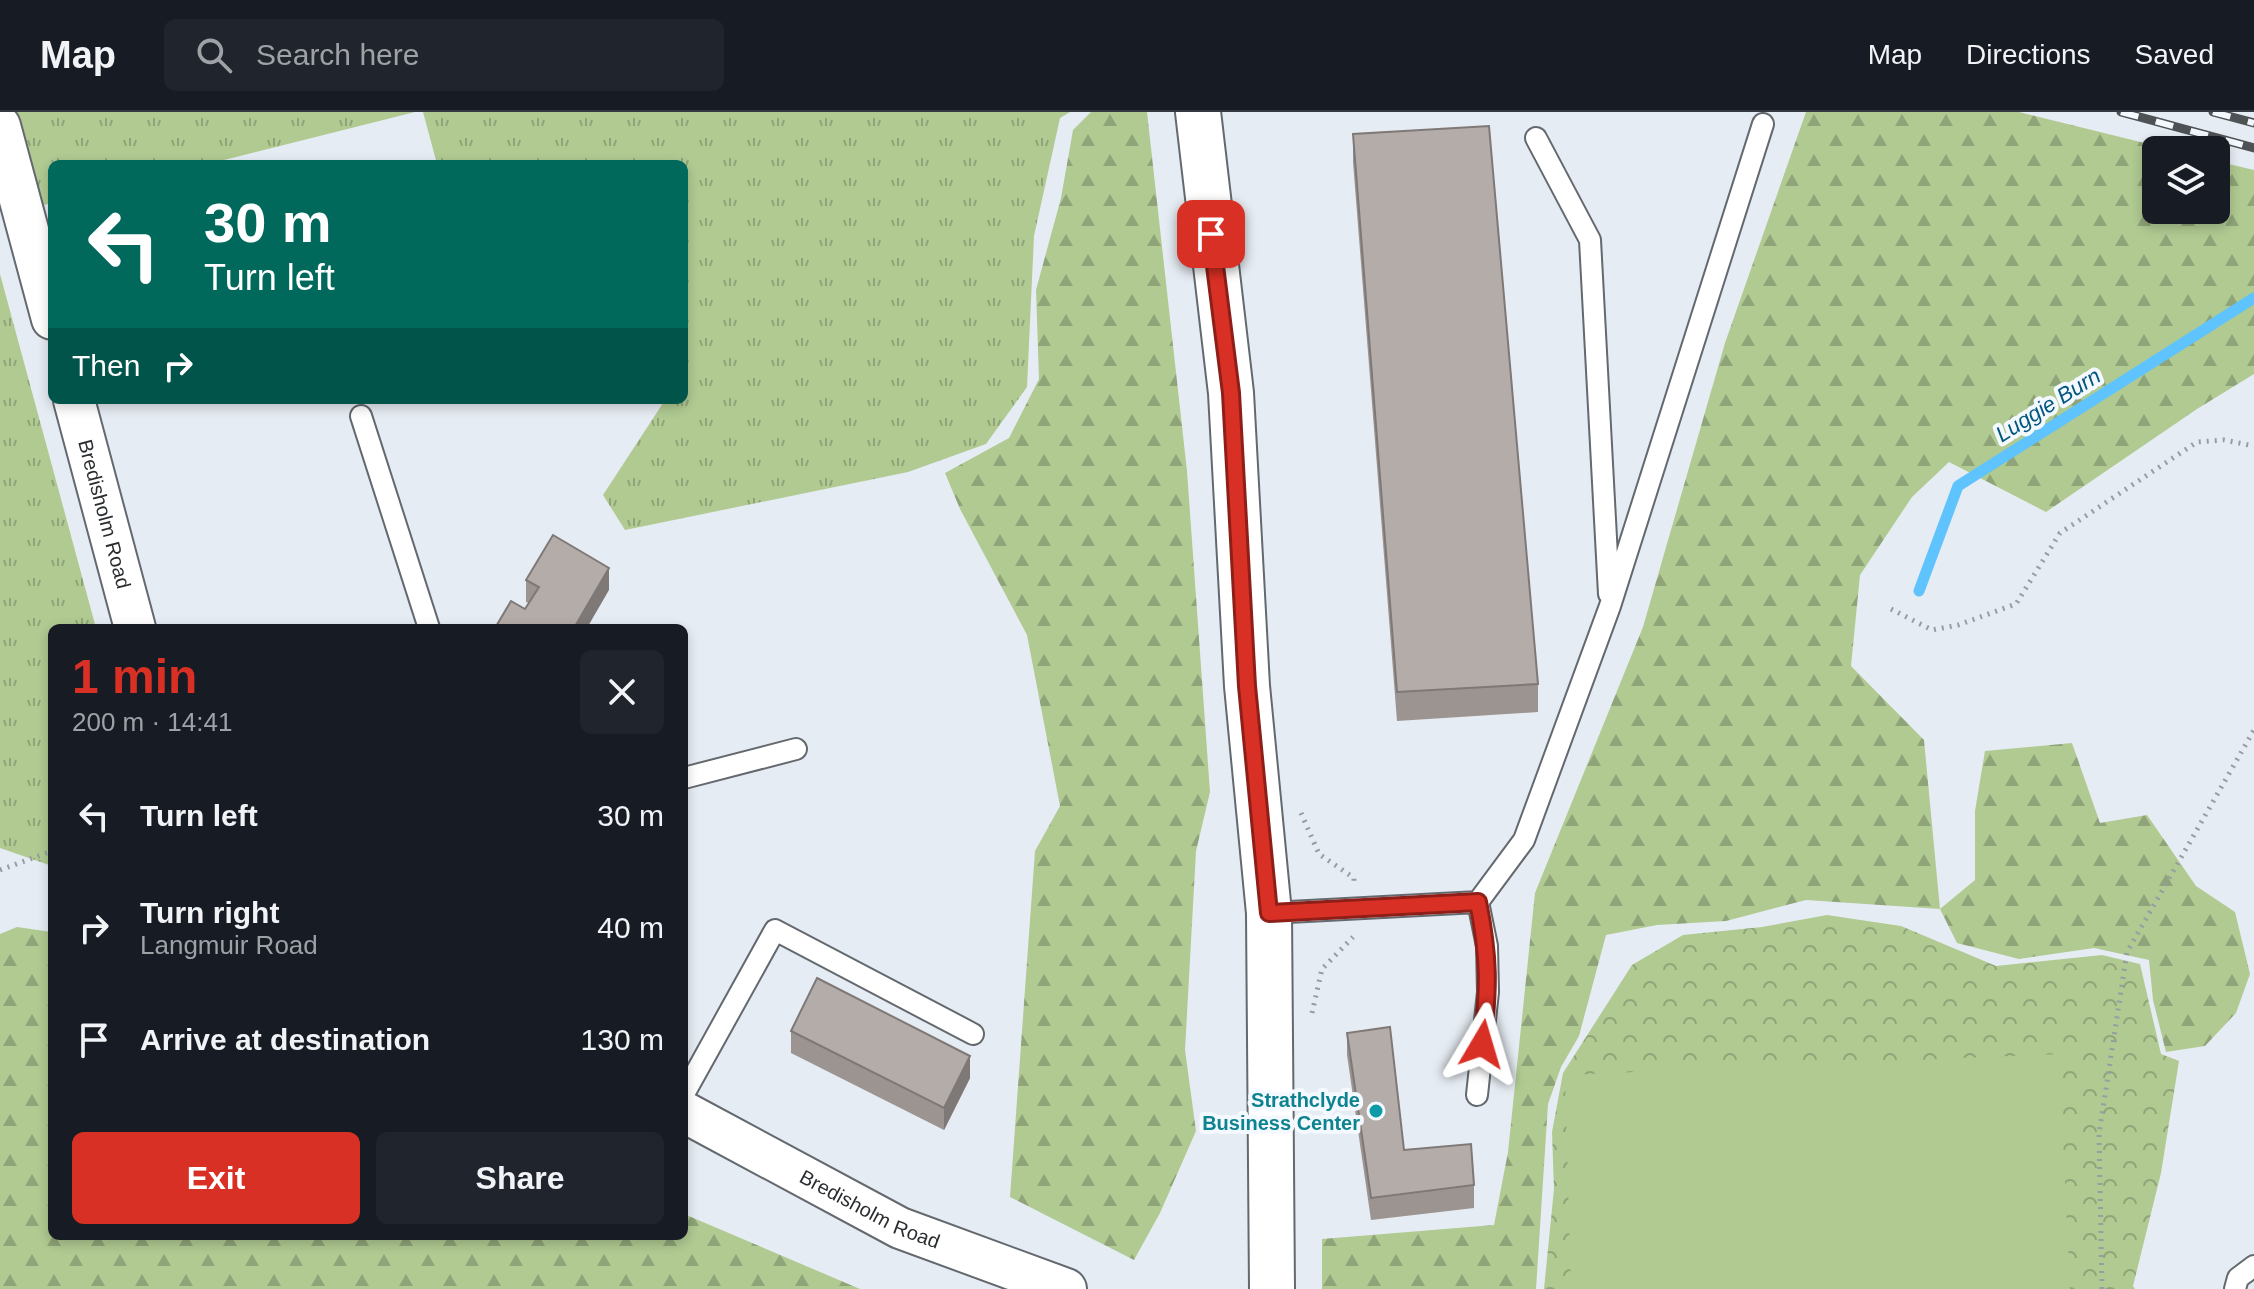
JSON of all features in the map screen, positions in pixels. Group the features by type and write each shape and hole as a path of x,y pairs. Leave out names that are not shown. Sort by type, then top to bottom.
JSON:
{"main road":[{"path":"1198,112 1231,393 1247,686 1269,913 1272,1289"}],"street":[{"path":"0,126 48,304"},
{"name":"Bredisholm Road","path":"75,404 134,624"},
{"name":"Bredisholm Road","path":"688,1114 900,1228 1066,1289"}],"lane":[{"path":"1477,1095 1488,992 1487,946 1478,902 1524,840 1610,606 1763,124"},
{"path":"1536,138 1590,240 1610,606"},
{"path":"361,416 428,624"},
{"path":"688,777 796,749"},
{"path":"1269,913 1478,902"},
{"path":"688,1087 775,930 973,1034"},
{"path":"2235,1289 2238,1278 2254,1266"}],"path":[{"path":"1891,609 1932,630 1958,625 2016,604 2060,533 2197,442 2224,440 2254,446"},
{"path":"2102,1289 2099,1134 2127,952 2254,730"},
{"path":"0,870 48,852"}],"green space":[{"path":"16,112 415,112 224,160 48,160 48,204 40,206"},
{"path":"423,112 1070,112 1060,118 1034,236 1027,387 986,444 908,472 625,530 603,495 662,404 688,404 688,160 436,160"},
{"path":"1091,112 1147,112 1187,471 1210,792 1196,851 1185,1050 1196,1131 1160,1213 1134,1260 1010,1197 1035,851 1060,806 1027,635 960,509 945,473 1009,438 1039,379 1036,290 1061,198 1073,130"},
{"path":"1806,112 2019,112 2142,142 2142,224 2230,224 2230,164 2254,170 2254,374 2046,512 1949,462 1912,497 1860,575 1851,666 1924,740 1940,909 1806,900 1726,921 1657,925 1606,935 1579,1036 1561,1067 1548,1104 1536,1289 1322,1289 1322,1239 1494,1225 1508,1152 1535,893 1643,627 1725,343"},
{"path":"0,274 95,624 48,624 48,865 0,848"},
{"path":"2072,743 2100,823 2147,815 2196,886 2235,912 2250,974 2236,1013 2205,1046 2166,1052 2153,1000 2149,960 2094,948 2019,959 1957,943 1940,909 1975,880 1975,811 1985,751"},
{"path":"1827,915 1901,926 1996,966 2102,955 2140,964 2161,1054 2179,1061 2161,1173 2133,1286 2135,1289 1544,1289 1554,1189 1552,1132 1563,1073 1632,965 1683,935 1762,927"},
{"path":"17,927 48,931 48,1240 688,1240 688,1216 860,1289 0,1289 0,934"},
{"path":"2059,1054 2070,1289 1571,1289 1565,1075"}],"building":[{"path":"1489,126 1538,684 1397,692 1353,134"},
{"path":"553,535 609,568 576,624 497,624 511,601 525,609 539,587 526,580"},
{"path":"817,978 970,1056 944,1108 791,1031"},
{"name":"Strathclyde Business Center","path":"1390,1027 1404,1150 1471,1144 1474,1185 1371,1198 1347,1033"}],"waterway":[{"name":"Luggie Burn","path":"1919,591 1958,486 2254,298"}],"railway":[{"path":"2121,112 2254,148"},
{"path":"2213,112 2254,123"}],"place":[{"name":"Strathclyde Business Center","path":"1376,1111"}],"route":[{"path":"1211,234 1231,393 1247,686 1269,913 1478,902 1487,946 1488,992 1482,1044"}]}
